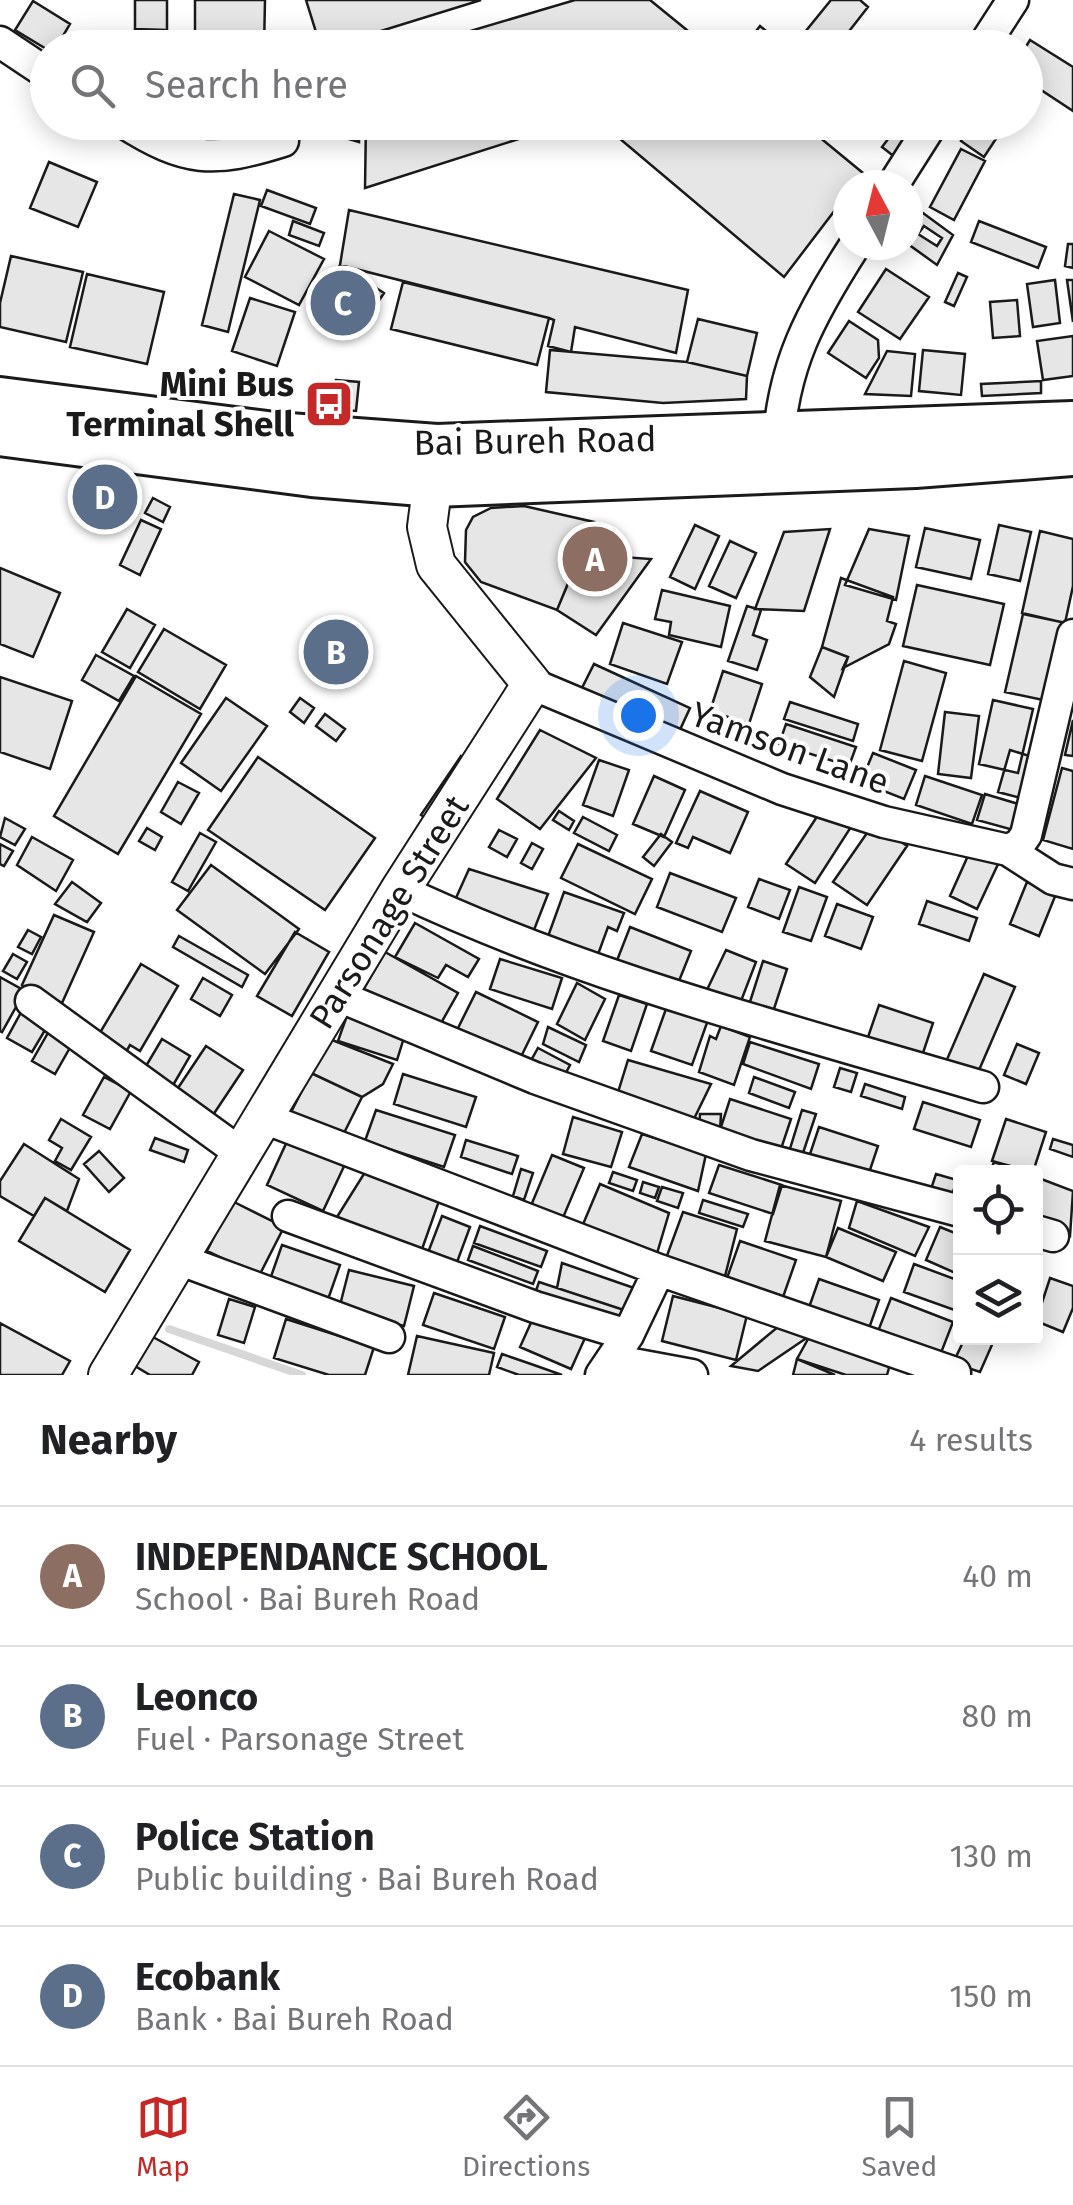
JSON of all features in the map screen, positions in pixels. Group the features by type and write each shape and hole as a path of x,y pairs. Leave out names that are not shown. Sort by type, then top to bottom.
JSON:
{"highway":[{"name":"Bai Bureh Road","path":"0,399 275,434 436,465 778,454 1073,423"},
{"path":"0,434 312,475 436,465"},
{"path":"778,454 1073,454"}],"main road":[{"path":"436,465 427,527 436,565 532,684"},
{"name":"Parsonage Street","path":"108,1375 400,890 532,684"}],"street":[{"path":"993,30 1012,0"},
{"path":"0,42 30,62"},
{"path":"155,140 183,156 214,158 282,141"},
{"path":"903,170 922,140"},
{"path":"778,454 785,381 800,339 846,260"},
{"path":"1073,635 1017,842 1053,879 1073,884"},
{"name":"Yamson Lane","path":"532,684 782,789 884,822 1017,842"},
{"path":"400,890 532,946 640,983 984,1087"},
{"path":"336,995 535,1078 735,1150 953,1209"},
{"path":"31,1001 242,1154"},
{"path":"264,1118 894,1364 955,1373"},
{"path":"288,1216 535,1307 613,1357 692,1375"},
{"path":"178,1259 389,1338"},
{"path":"613,1357 659,1270"}],"building":[{"path":"135,0 167,0 167,30 135,29"},
{"path":"195,0 265,0 264,30 195,30"},
{"path":"306,0 481,0 384,30 315,30"},
{"path":"575,0 650,0 687,30 474,30"},
{"path":"831,0 860,0 868,7 850,30 807,30"},
{"path":"33,1 70,24 66,30 30,30 30,39 15,30"},
{"path":"1043,48 1073,67 1073,111 1043,91"},
{"path":"366,140 516,140 365,188"},
{"path":"621,140 823,140 859,170 833,170 833,213 784,277"},
{"path":"887,140 908,140 896,158 882,147"},
{"path":"962,140 995,140 984,157"},
{"path":"961,149 985,161 954,220 930,207"},
{"path":"49,162 97,182 78,227 30,208"},
{"path":"267,190 316,208 310,224 261,206"},
{"path":"234,194 260,200 228,332 202,325"},
{"path":"349,210 688,290 676,353 575,327 571,352 548,346 554,320 549,318 340,265"},
{"path":"923,213 953,235 937,265 923,255 923,237 937,246 942,238 923,227"},
{"path":"293,221 324,233 319,246 289,235"},
{"path":"979,221 1046,247 1038,268 971,242"},
{"path":"269,231 324,259 299,305 245,277"},
{"path":"1068,244 1073,244 1073,268 1065,266"},
{"path":"11,256 83,272 66,342 0,327 0,303"},
{"path":"340,265 384,293 359,330 316,302"},
{"path":"886,269 929,297 900,339 858,312"},
{"path":"958,273 967,277 954,306 945,302"},
{"path":"87,274 164,292 147,364 70,347"},
{"path":"1055,280 1060,323 1033,327 1027,284"},
{"path":"1067,280 1073,280 1073,322"},
{"path":"403,282 549,318 537,365 391,329"},
{"path":"250,298 295,312 277,366 232,351"},
{"path":"1017,300 1020,336 993,338 990,302"},
{"path":"698,319 757,333 747,376 687,362"},
{"path":"849,321 878,340 879,358 866,378 828,353"},
{"path":"1073,336 1073,376 1043,380 1037,341"},
{"path":"550,350 687,362 747,376 746,399 663,403 546,392"},
{"path":"923,350 965,354 961,395 919,391"},
{"path":"887,351 915,354 911,396 865,394"},
{"path":"336,380 359,382 356,411 334,409"},
{"path":"1041,381 1041,393 982,396 981,384"},
{"path":"153,498 170,507 163,522 145,513"},
{"path":"524,506 594,522 557,610 481,582 465,562 466,530 473,517 491,508"},
{"path":"141,520 161,529 140,575 120,565"},
{"path":"695,525 719,536 695,589 670,577"},
{"path":"999,525 1031,532 1020,581 988,574"},
{"path":"925,528 980,540 971,579 916,567"},
{"path":"830,529 804,611 755,609 784,532"},
{"path":"869,529 909,536 896,600 845,585"},
{"path":"1040,531 1073,539 1073,586 1065,623 1022,613"},
{"path":"730,541 756,553 736,598 709,586"},
{"path":"580,554 651,559 596,635 557,610"},
{"path":"0,568 60,593 33,657 0,644"},
{"path":"841,578 893,597 887,621 896,624 889,644 843,668 848,657 822,647"},
{"path":"917,585 1004,604 990,665 903,646"},
{"path":"662,590 730,606 721,647 669,635 671,622 655,619"},
{"path":"747,606 761,610 753,635 767,640 757,670 728,661"},
{"path":"127,609 155,625 130,668 102,652"},
{"path":"1023,614 1066,623 1048,701 1005,692"},
{"path":"623,623 682,642 667,684 610,664"},
{"path":"164,629 226,665 200,709 138,672"},
{"path":"822,647 848,657 834,697 810,677"},
{"path":"96,655 134,676 119,701 82,680"},
{"path":"904,661 946,673 922,761 880,750"},
{"path":"594,664 690,708 678,734 581,690"},
{"path":"723,671 762,684 749,724 710,711"},
{"path":"136,676 201,714 118,854 54,816"},
{"path":"0,677 72,701 50,769 0,752"},
{"path":"226,698 267,726 221,791 181,763"},
{"path":"300,698 314,708 304,723 290,712"},
{"path":"993,700 1033,709 1018,773 979,764"},
{"path":"790,702 858,724 853,741 784,719"},
{"path":"945,712 979,716 971,778 938,774"},
{"path":"325,714 345,729 336,741 316,726"},
{"path":"1073,720 1073,756 1065,755"},
{"path":"786,724 856,747 849,766 779,744"},
{"path":"540,730 596,758 540,829 497,799"},
{"path":"1010,750 1033,757 1021,798 998,792"},
{"path":"873,753 916,770 904,799 861,782"},
{"path":"461,756 477,767 439,827 421,815"},
{"path":"258,757 375,838 325,910 208,830"},
{"path":"599,760 629,770 613,816 583,805"},
{"path":"1062,768 1073,771 1073,849 1043,840"},
{"path":"654,776 685,790 664,837 633,824"},
{"path":"925,776 982,795 972,824 916,805"},
{"path":"178,782 199,793 181,824 161,812"},
{"path":"700,791 748,812 730,853 693,837 688,848 676,843"},
{"path":"985,794 1025,806 1017,831 977,820"},
{"path":"822,809 851,827 815,883 786,864"},
{"path":"559,811 574,821 569,830 553,820"},
{"path":"583,817 617,835 609,851 574,833"},
{"path":"5,818 25,829 15,845 0,837"},
{"path":"874,823 907,846 867,905 833,882"},
{"path":"147,828 162,837 155,850 139,841"},
{"path":"499,830 517,839 507,857 489,847"},
{"path":"200,833 216,842 188,891 172,882"},
{"path":"661,834 672,842 654,866 643,857"},
{"path":"32,837 73,860 56,891 17,865"},
{"path":"532,843 543,849 532,869 521,863"},
{"path":"0,844 13,851 4,866 0,864"},
{"path":"578,844 652,879 635,914 561,878"},
{"path":"971,849 999,862 977,909 950,896"},
{"path":"211,865 299,929 265,974 177,910"},
{"path":"469,869 548,894 532,935 451,909"},
{"path":"670,873 736,898 722,932 657,907"},
{"path":"759,879 790,890 779,919 748,907"},
{"path":"72,882 101,903 87,922 55,904"},
{"path":"1027,882 1056,894 1039,936 1010,924"},
{"path":"799,887 827,897 811,941 783,932"},
{"path":"564,892 624,913 617,931 608,927 596,960 546,942"},
{"path":"927,901 977,918 969,941 919,924"},
{"path":"837,904 873,917 861,949 825,936"},
{"path":"54,915 94,932 62,1003 22,985"},
{"path":"415,923 479,959 468,977 446,965 438,978 395,957"},
{"path":"630,927 691,951 677,986 616,963"},
{"path":"28,930 41,937 32,954 18,947"},
{"path":"295,932 329,952 292,1016 257,996"},
{"path":"179,936 248,975 242,987 173,947"},
{"path":"726,950 756,962 741,1001 705,994"},
{"path":"385,952 458,993 436,1032 363,990"},
{"path":"13,954 27,962 17,979 3,971"},
{"path":"500,959 562,978 552,1009 490,989"},
{"path":"763,961 787,969 772,1015 748,1008"},
{"path":"141,964 178,986 140,1051 130,1045 123,1057 95,1041"},
{"path":"984,974 1015,987 976,1077 945,1064"},
{"path":"0,977 25,991 2,1032 0,1031"},
{"path":"203,978 232,995 220,1016 191,999"},
{"path":"577,983 605,999 585,1040 557,1024"},
{"path":"476,992 538,1022 516,1067 452,1040"},
{"path":"619,995 647,1004 631,1051 603,1041"},
{"path":"25,1005 51,1020 32,1052 7,1038"},
{"path":"879,1005 933,1023 922,1056 868,1037"},
{"path":"667,1006 708,1020 692,1065 651,1051"},
{"path":"349,1010 407,1028 397,1060 338,1041"},
{"path":"53,1024 76,1037 55,1074 32,1061"},
{"path":"721,1026 750,1037 734,1085 699,1072 710,1036 716,1039"},
{"path":"548,1027 586,1045 579,1062 543,1044"},
{"path":"327,1038 393,1064 383,1084 362,1097 311,1073"},
{"path":"162,1039 190,1056 172,1087 143,1071"},
{"path":"750,1042 819,1064 811,1089 743,1064"},
{"path":"1017,1044 1039,1053 1026,1084 1004,1075"},
{"path":"206,1046 243,1070 211,1118 174,1094"},
{"path":"538,1048 570,1065 561,1082 528,1066"},
{"path":"628,1060 711,1084 690,1127 615,1102"},
{"path":"840,1068 857,1073 851,1092 834,1087"},
{"path":"311,1073 362,1097 338,1145 285,1124"},
{"path":"403,1074 476,1097 466,1127 394,1104"},
{"path":"104,1077 131,1091 110,1129 83,1115"},
{"path":"754,1077 795,1092 789,1108 749,1093"},
{"path":"865,1084 905,1097 902,1109 861,1096"},
{"path":"730,1099 791,1119 781,1149 720,1130"},
{"path":"923,1102 980,1120 971,1147 914,1129"},
{"path":"376,1110 455,1135 444,1167 365,1141"},
{"path":"802,1110 816,1114 802,1156 789,1152"},
{"path":"700,1114 721,1114 720,1130 699,1129"},
{"path":"573,1117 622,1132 611,1167 563,1154"},
{"path":"61,1119 91,1137 71,1170 55,1161 62,1148 49,1140"},
{"path":"1006,1119 1046,1132 1035,1165 992,1161"},
{"path":"819,1127 878,1146 867,1179 808,1160"},
{"path":"642,1134 706,1154 698,1191 629,1167"},
{"path":"290,1135 347,1160 323,1211 267,1185"},
{"path":"155,1138 188,1150 184,1162 150,1150"},
{"path":"1053,1139 1073,1145 1073,1157 1050,1149"},
{"path":"466,1140 518,1156 512,1174 461,1157"},
{"path":"24,1144 79,1179 67,1211 45,1198 34,1216 0,1196 0,1181"},
{"path":"99,1151 124,1178 109,1192 84,1164"},
{"path":"552,1155 584,1168 562,1220 530,1208"},
{"path":"719,1165 782,1185 773,1214 709,1193"},
{"path":"367,1169 439,1201 421,1252 337,1217"},
{"path":"521,1169 533,1173 524,1200 513,1196"},
{"path":"613,1172 637,1180 633,1191 609,1183"},
{"path":"936,1174 953,1179 950,1201 929,1195"},
{"path":"1043,1180 1073,1191 1070,1236 1043,1226"},
{"path":"643,1182 659,1187 655,1198 640,1193"},
{"path":"600,1184 669,1213 655,1260 581,1229"},
{"path":"780,1185 841,1201 826,1257 765,1241"},
{"path":"662,1187 683,1193 678,1208 657,1201"},
{"path":"45,1198 130,1250 105,1292 19,1241"},
{"path":"703,1200 748,1214 743,1227 699,1213"},
{"path":"232,1201 284,1227 259,1276 207,1251"},
{"path":"857,1201 929,1227 915,1256 849,1228"},
{"path":"683,1212 737,1229 723,1284 665,1261"},
{"path":"442,1216 470,1227 453,1273 424,1263"},
{"path":"480,1226 547,1251 541,1267 474,1243"},
{"path":"940,1227 953,1232 953,1272 926,1260"},
{"path":"838,1228 896,1252 883,1281 826,1257"},
{"path":"740,1241 796,1260 782,1300 726,1281"},
{"path":"282,1245 340,1265 325,1308 267,1288"},
{"path":"473,1246 538,1271 533,1284 468,1260"},
{"path":"562,1263 634,1288 633,1313 557,1288"},
{"path":"914,1264 953,1278 953,1310 904,1292"},
{"path":"349,1270 414,1286 404,1326 339,1309"},
{"path":"1050,1278 1073,1286 1073,1308 1063,1332 1043,1324 1043,1300"},
{"path":"819,1279 879,1300 866,1337 806,1316"},
{"path":"539,1282 633,1313 627,1329 533,1299"},
{"path":"434,1293 505,1317 494,1349 423,1325"},
{"path":"673,1296 747,1315 736,1360 662,1341"},
{"path":"891,1298 953,1322 937,1363 875,1339"},
{"path":"229,1299 255,1307 244,1343 218,1335"},
{"path":"534,1316 585,1338 571,1369 520,1347"},
{"path":"286,1319 374,1347 365,1375 329,1375 274,1358"},
{"path":"785,1321 808,1337 758,1371 731,1366"},
{"path":"0,1323 70,1361 62,1375 0,1375"},
{"path":"813,1330 892,1357 887,1375 846,1375 797,1359"},
{"path":"151,1336 199,1362 192,1375 150,1375 135,1366"},
{"path":"417,1336 494,1353 489,1375 408,1375"},
{"path":"962,1345 992,1345 980,1372 953,1363"},
{"path":"502,1354 562,1375 519,1375 497,1367"},
{"path":"797,1359 835,1375 793,1375"}],"waterway":[{"path":"169,1329 302,1375"}],"place":[{"name":"Police Station","path":"343,303"},
{"name":"Mini Bus Terminal Shell","path":"329,404"},
{"name":"Ecobank","path":"105,497"},
{"name":"INDEPENDANCE SCHOOL","path":"595,559"},
{"name":"Leonco","path":"336,652"}]}
